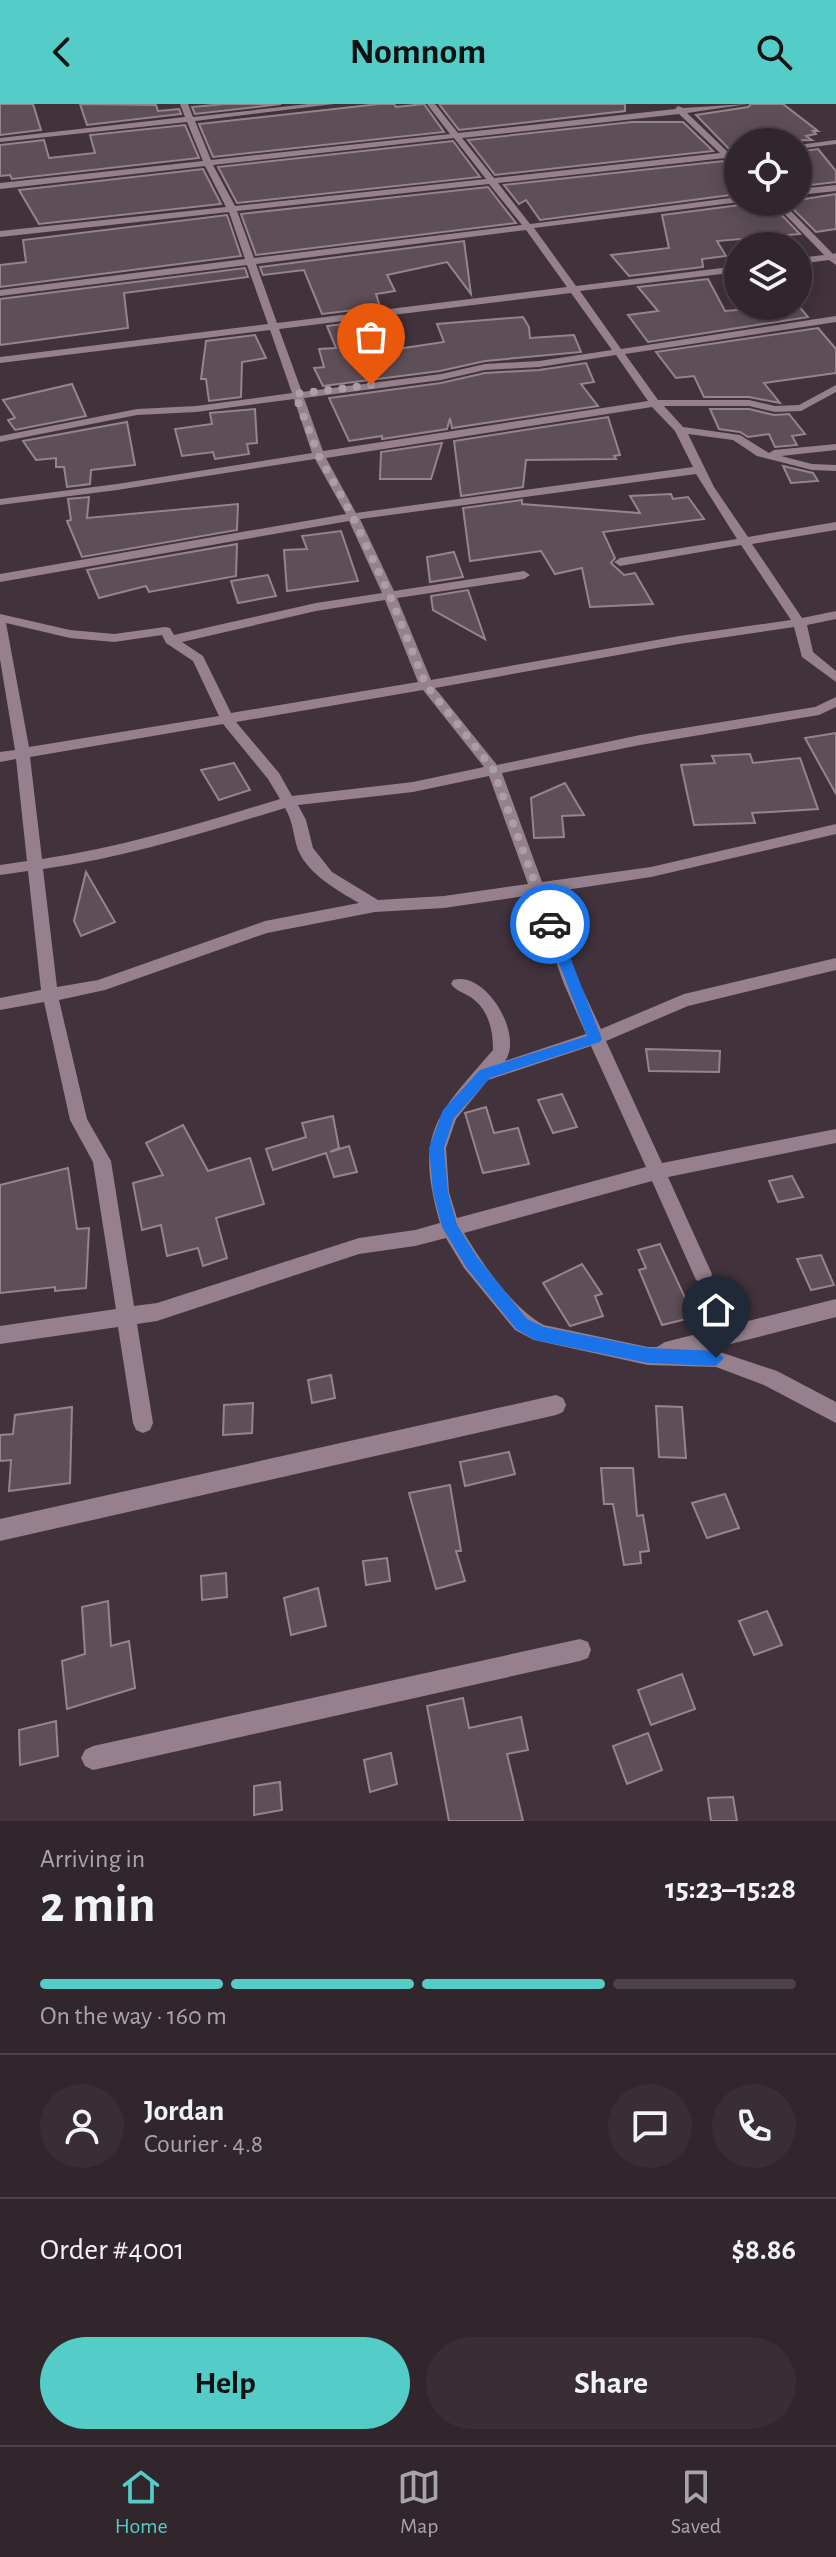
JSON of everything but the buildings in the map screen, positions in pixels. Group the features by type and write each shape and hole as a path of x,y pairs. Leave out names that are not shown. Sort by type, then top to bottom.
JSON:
{"street":[{"path":"184,104 252,261 295,394 319,456 353,517 390,596 426,685 493,769 572,984 703,1274"},
{"path":"0,140 330,104"},
{"path":"431,104 529,228 655,403 680,430 698,470 800,624 807,654 836,678"},
{"path":"674,104 724,153"},
{"path":"0,186 744,104"},
{"path":"812,145 836,142"},
{"path":"0,234 724,155"},
{"path":"812,191 836,188"},
{"path":"0,293 724,202"},
{"path":"791,216 834,258"},
{"path":"812,260 834,258"},
{"path":"0,360 724,271"},
{"path":"0,439 137,412 196,409 836,319"},
{"path":"0,502 655,403 749,403 775,409 801,408 836,388"},
{"path":"680,430 736,437 761,454 812,467 836,468"},
{"path":"761,454 836,447"},
{"path":"0,578 353,517 698,470"},
{"path":"620,562 743,539 836,526"},
{"path":"171,640 316,607 524,575"},
{"path":"0,757 228,721 627,651 681,638 800,624 836,615"},
{"path":"0,618 70,634 114,638 165,631 171,640 198,659 228,721 274,776 299,820 306,850 327,876 375,906"},
{"path":"0,624 22,754 50,995 79,1120 102,1161 143,1423"},
{"path":"0,870 71,860 196,830 290,801 413,787 493,769 819,711 836,701"},
{"path":"0,1004 99,986 265,927 375,906 444,902 651,872 836,829"},
{"path":"485,1074 595,1039 684,1000 836,964"},
{"path":"459,984 475,990 502,1027 502,1052 448,1115 437,1148 440,1192 450,1227 471,1262 522,1324 541,1334 648,1356 716,1358 770,1378 836,1413"},
{"path":"0,1335 157,1312 359,1246 415,1238 656,1172 836,1136"},
{"path":"648,1356 836,1308"},
{"path":"0,1530 556,1405"},
{"path":"93,1758 580,1650"}],"way so far":[{"path":"371,385 295,394 319,456 353,517 390,596 426,685 493,769 550,924"}],"route":[{"path":"550,924 595,1039 485,1074 448,1115 437,1148 440,1192 450,1227 493,1290 522,1324 541,1334 648,1356 716,1358"}]}
